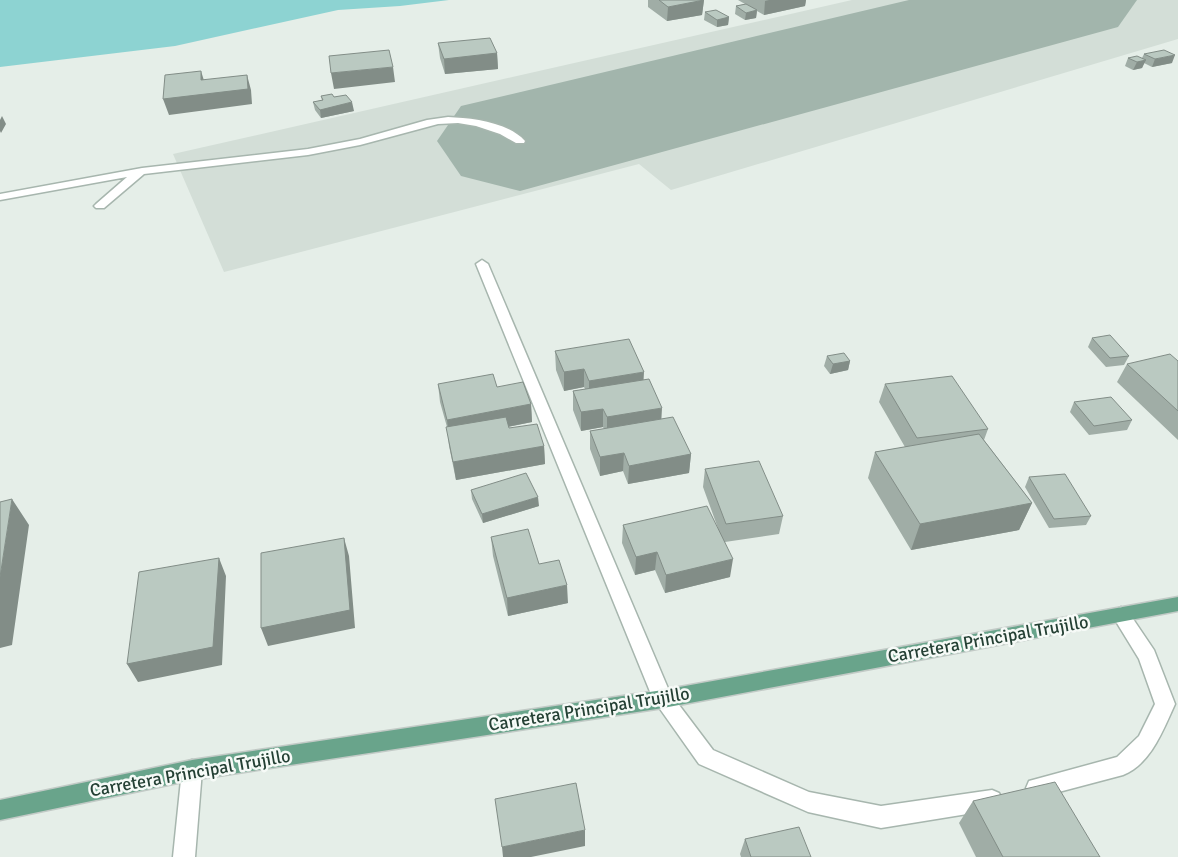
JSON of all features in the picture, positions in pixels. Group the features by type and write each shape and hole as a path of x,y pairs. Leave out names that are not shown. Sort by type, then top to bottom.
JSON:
{"main road":[{"name":"Carretera Principal Trujillo","path":"0,810 192,770 662,699 1178,604"}],"street":[{"path":"0,198 71,182 143,171 309,151 367,140 414,125 446,120 469,121 485,125 520,141"},
{"path":"100,206 125,182 143,171"},
{"path":"482,264 662,699 706,757 808,802 881,817 990,800 1124,765 1146,743 1165,704 1147,656 1121,615"},
{"path":"184,857 192,770"}],"shaded area":[{"path":"852,0 1178,0 1178,39 671,190 639,164 224,272 173,154"}],"water":[{"path":"0,0 449,0 400,6 338,10 175,46 0,67"}],"building":[{"path":"659,0 704,0 668,7"},
{"path":"746,4 757,10 746,13 736,6"},
{"path":"716,10 729,17 717,20 705,12"},
{"path":"490,38 497,53 444,59 438,43"},
{"path":"389,50 393,67 331,73 329,56"},
{"path":"1164,50 1175,55 1155,59 1144,54"},
{"path":"1137,56 1146,60 1137,62 1128,58"},
{"path":"201,71 201,80 247,75 248,89 163,99 165,75"},
{"path":"332,94 334,97 346,95 352,102 320,110 313,102 323,100 321,96"},
{"path":"1110,335 1129,356 1110,358 1092,338"},
{"path":"629,339 644,372 589,381 584,369 564,372 555,351"},
{"path":"844,353 850,361 833,364 827,356"},
{"path":"1170,354 1178,361 1178,411 1127,364"},
{"path":"493,374 497,387 523,382 531,404 447,420 438,384"},
{"path":"952,376 988,429 917,438 885,384"},
{"path":"649,379 662,408 607,417 603,409 581,412 573,391"},
{"path":"1111,397 1132,420 1094,426 1074,402"},
{"path":"506,417 509,428 537,424 544,446 453,462 446,427"},
{"path":"673,417 691,454 629,466 624,453 600,457 590,431"},
{"path":"979,434 1032,503 920,524 875,452"},
{"path":"759,461 783,516 726,524 705,469"},
{"path":"526,473 538,497 482,514 471,490"},
{"path":"1065,474 1091,516 1054,519 1029,477"},
{"path":"12,499 0,577 0,502"},
{"path":"707,506 733,559 666,575 657,552 636,557 623,525"},
{"path":"528,529 539,564 559,560 567,585 507,598 491,537"},
{"path":"344,538 350,610 261,628 261,553"},
{"path":"219,558 213,647 127,664 139,572"},
{"path":"1055,782 1100,857 1003,857 973,801"},
{"path":"576,783 585,830 502,847 495,799"},
{"path":"799,827 811,857 751,857 745,839"}],"runway":[{"path":"520,141 1073,0"}]}
